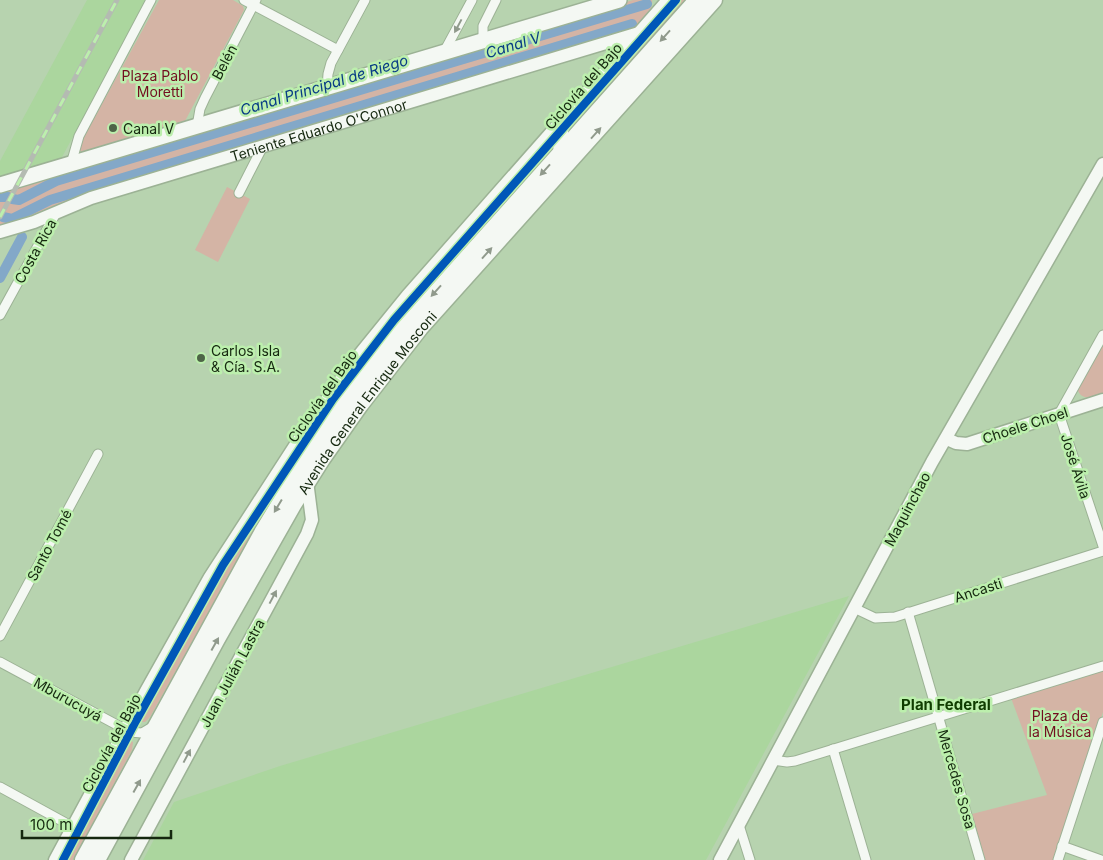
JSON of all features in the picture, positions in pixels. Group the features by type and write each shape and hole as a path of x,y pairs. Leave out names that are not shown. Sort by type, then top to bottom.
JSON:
{"highway":[{"name":"Avenida General Enrique Mosconi","path":"83,860 279,504 352,394 425,303 698,0"},
{"name":"Avenida General Enrique Mosconi","path":"97,860 252,576 308,481 360,405 420,328 714,0"},
{"path":"562,151 559,132 568,114"}],"main road":[{"path":"0,185 619,0"}],"street":[{"path":"70,164 79,136 151,0"},
{"path":"244,0 255,3 338,50"},
{"path":"327,87 329,68 365,0"},
{"path":"444,52 472,0"},
{"path":"483,41 483,26 496,0"},
{"name":"Belén","path":"197,126 204,98 255,3"},
{"path":"55,860 125,730 224,555 298,441 351,365 407,296 639,33 662,3"},
{"name":"Teniente Eduardo O'Connor","path":"0,232 34,222 91,198 639,33"},
{"path":"594,47 602,49 607,53 610,59 609,67"},
{"path":"239,193 264,146"},
{"name":"Maquinchao","path":"720,860 932,462 1103,164"},
{"name":"Costa Rica","path":"0,315 56,213"},
{"name":"José Ávila","path":"1103,335 1059,414 1103,546"},
{"name":"Choele Choel","path":"947,438 956,443 967,444 1103,400"},
{"name":"Santo Tomé","path":"0,636 98,454"},
{"name":"Juan Julián Lastra","path":"130,860 307,534 312,520 308,481"},
{"name":"Ancasti","path":"854,608 881,619 1103,551"},
{"name":"Mercedes Sosa","path":"908,612 980,860"},
{"name":"Mburucuyá","path":"0,662 125,730 142,733 150,729 161,717"},
{"path":"773,760 792,762 1103,666"},
{"path":"1058,860 1099,745 1103,722"},
{"path":"833,749 866,860"},
{"path":"0,787 73,827"},
{"path":"739,825 750,860"},
{"path":"1062,846 1101,860"}],"shaded area":[{"path":"87,0 147,0 60,160 0,180 0,161"},
{"path":"849,596 706,860 143,860 174,802 280,766"}],"green space":[{"name":"Plaza Pablo Moretti","path":"159,0 233,0 243,6 244,10 185,121 82,153 79,146"},
{"path":"633,0 652,0 652,4 646,16 633,29 90,192 37,215 0,226 0,190"},
{"path":"674,0 691,0 680,12 674,13 567,134 564,126"},
{"path":"552,139 554,148 410,311 307,447 270,504 150,717 145,722 137,722 211,583 310,430 371,345"},
{"path":"227,187 250,199 218,262 195,250"},
{"path":"1103,339 1103,394 1084,397 1077,388"},
{"name":"Plaza de la Música","path":"1103,671 1103,712 1054,860 985,860 972,814 1047,795 1011,698"},
{"path":"126,740 133,742 132,750 73,860 61,860"}],"waterway":[{"name":"Canal Principal de Riego","path":"12,199 19,200 56,181 647,4"},
{"name":"Canal V","path":"3,217 12,219 50,200 632,24"},
{"name":"Canal Principal de Riego","path":"0,197 8,197"},
{"path":"0,278 22,237"}],"railway":[{"path":"0,217 117,0"}],"cycle path":[{"name":"Ciclovía del Bajo","path":"63,860 136,721 223,565 333,399 394,320 676,0"}],"place":[{"name":"Canal V","path":"113,128"},
{"name":"Carlos Isla & Cía. S.A.","path":"201,358"}],"district":[{"name":"Plan Federal","path":"946,704"}]}
